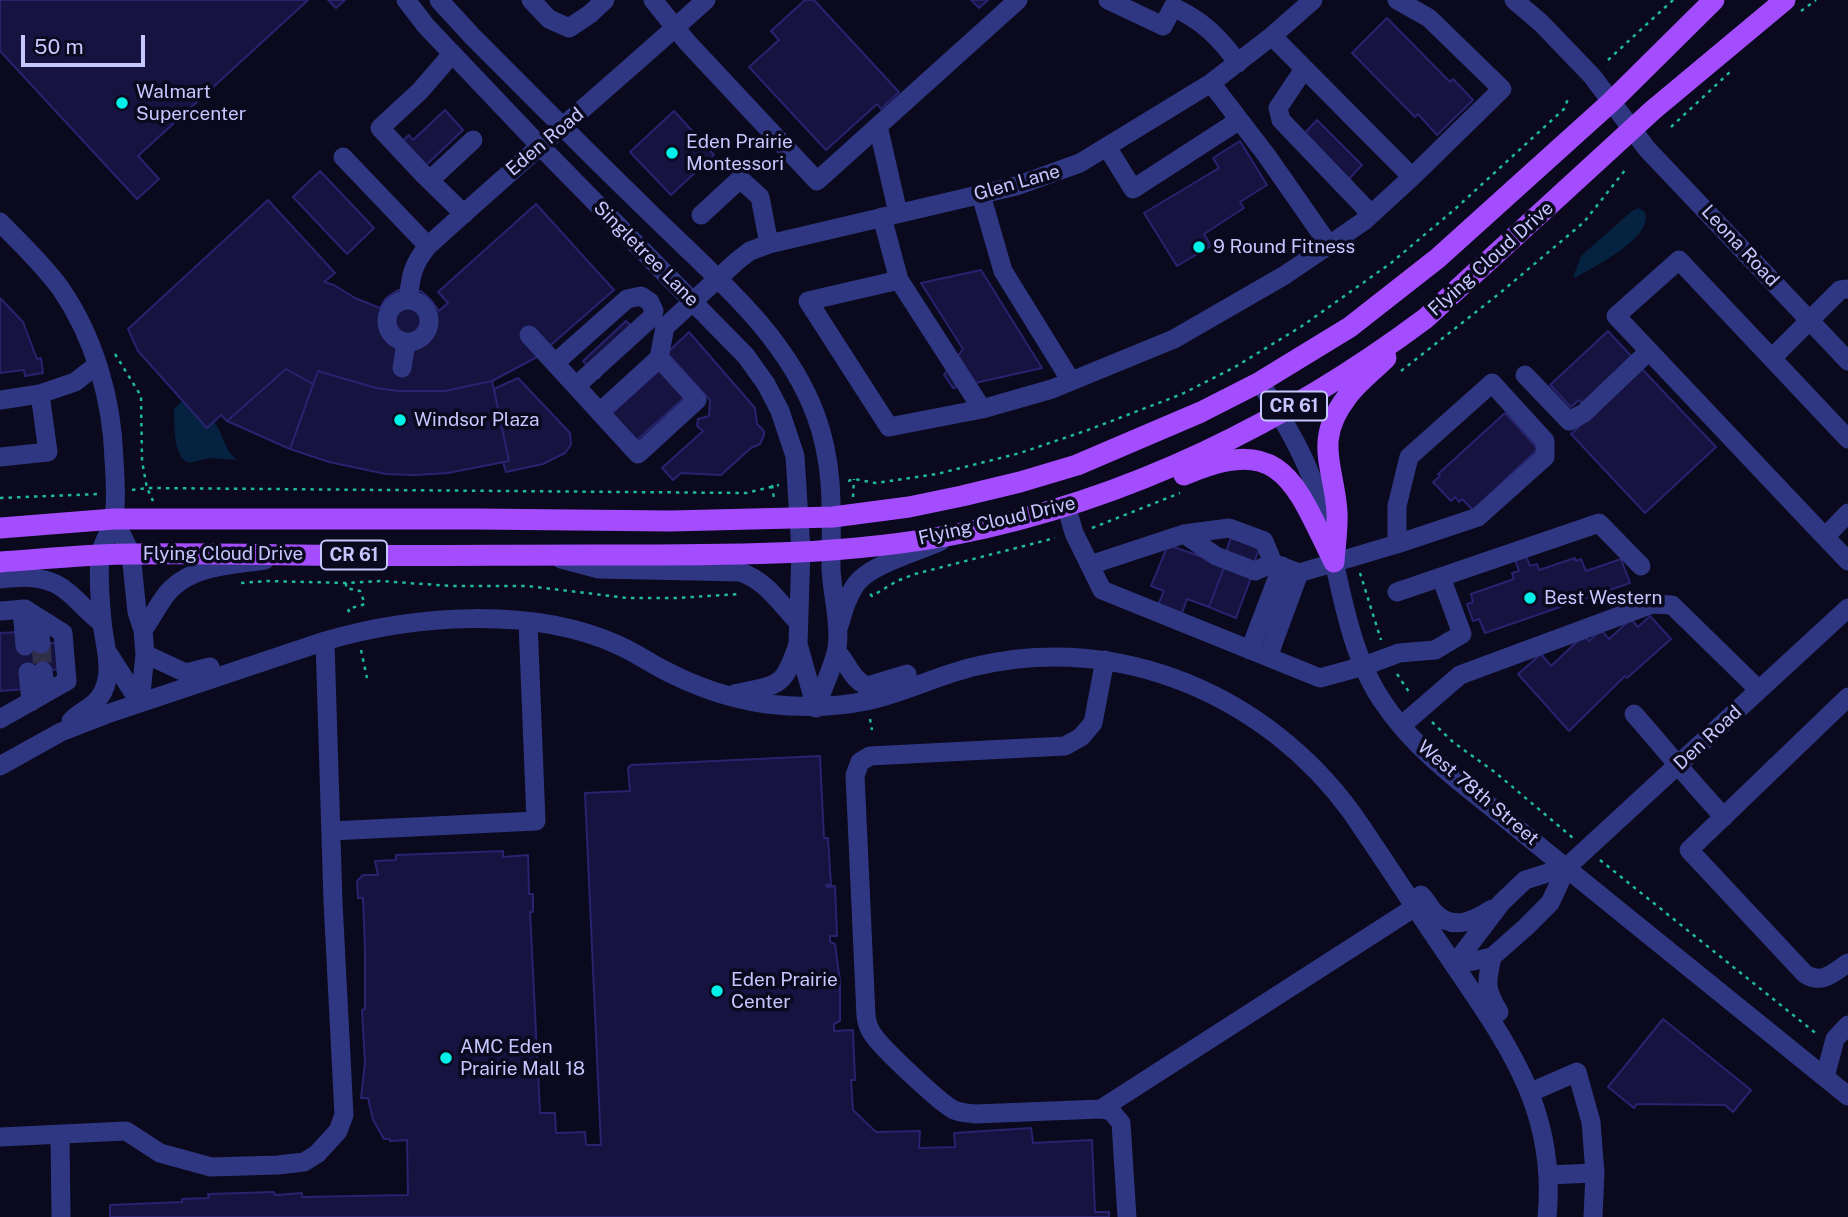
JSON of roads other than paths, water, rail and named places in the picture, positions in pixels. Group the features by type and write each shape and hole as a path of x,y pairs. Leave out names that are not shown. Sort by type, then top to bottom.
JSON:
{"main road":[{"name":"Flying Cloud Drive","path":"0,528 114,519 671,521 833,517 909,507 962,496 1077,465 1189,417 1260,382 1350,327 1438,258 1611,102 1714,0"},
{"name":"Flying Cloud Drive","path":"0,562 131,554 710,555 832,549 916,541 960,533 1124,488 1279,414 1374,356 1426,318 1632,130 1742,35 1790,8"},
{"path":"1334,562 1337,512 1326,450 1332,423 1348,395 1426,318"},
{"path":"1124,488 1154,488 1204,467 1233,460 1260,461 1276,467 1298,489 1334,562"}],"street":[{"name":"Singletree Lane","path":"406,0 452,54 746,356 765,384 780,411 795,456 801,551 798,644"},
{"name":"Singletree Lane","path":"439,0 716,278 770,335 791,364 816,417 827,452 832,484 833,601 837,630"},
{"path":"531,0 549,19 569,28 605,0"},
{"path":"653,0 675,28 817,181 1018,0"},
{"name":"Eden Road","path":"408,300 411,272 428,246 706,0"},
{"path":"1108,0 1163,26 1174,3 1196,17 1238,63"},
{"name":"Glen Lane","path":"576,386 658,323 693,301 716,278 750,251 769,244 981,195 1052,175 1080,163 1211,83 1313,0"},
{"path":"899,280 808,301 889,427 982,409 1052,389 1174,339 1285,275 1371,214 1502,89 1429,18 1396,0"},
{"name":"Leona Road","path":"1514,0 1541,23 1592,76 1632,130 1848,361"},
{"path":"1272,36 1412,177"},
{"path":"452,54 420,91 380,128 464,214"},
{"path":"1304,69 1279,108 1281,120 1371,214"},
{"path":"1211,83 1267,156 1329,245"},
{"path":"1107,148 1133,189 1238,121"},
{"path":"878,126 899,280 982,409"},
{"path":"430,180 473,140"},
{"path":"344,157 428,246"},
{"path":"701,215 740,179 760,198 769,244"},
{"path":"981,195 1003,271 1071,381"},
{"path":"2,228 33,255 60,289 78,319 97,366 111,417 114,519 100,555 102,623 107,653 105,688 100,697 80,711 61,732"},
{"path":"1848,439 1679,260 1616,316 1848,561"},
{"path":"1772,358 1840,290 1848,289"},
{"path":"529,335 638,454 697,400 659,358 658,323 650,302 641,296 632,297 555,363"},
{"path":"408,300 426,310 429,323 428,330 419,340 406,343 390,332 387,319 388,313 396,304 408,300"},
{"path":"402,368 406,343"},
{"path":"1525,375 1569,421 1584,413 1649,351"},
{"path":"600,412 659,358"},
{"path":"0,400 40,394 75,383 97,366"},
{"name":"West 78th Street","path":"1260,382 1304,459 1316,490 1348,617 1364,666 1383,703 1401,726 1436,761 1848,1096"},
{"path":"1184,534 1216,556 1255,571 1334,562 1412,540 1478,517 1545,457 1545,441 1492,383 1409,457 1397,506 1396,544"},
{"path":"0,457 48,452 40,394"},
{"path":"1066,505 1074,533 1102,590 1320,678 1399,653 1435,650 1462,634 1441,577"},
{"path":"1825,537 1848,513"},
{"path":"114,519 131,554 137,612 144,630 145,654 140,703"},
{"path":"1397,592 1599,523 1641,566"},
{"path":"1090,565 1184,534 1229,528 1264,541 1286,568"},
{"path":"816,708 836,652 837,630 855,586 872,570 960,533"},
{"path":"1238,564 1248,535"},
{"path":"144,630 168,592 190,575 214,568 299,555"},
{"path":"543,555 599,569 740,572 753,576 762,583 799,623"},
{"path":"1255,652 1286,568"},
{"path":"1255,652 1286,568"},
{"path":"0,579 28,576 54,583 102,623"},
{"path":"1401,726 1460,675 1652,604 1672,605 1759,690"},
{"name":"Den Road","path":"1567,867 1848,608"},
{"path":"0,611 40,631 63,633 67,681 44,682 0,719"},
{"path":"0,766 61,732 140,703 317,643 360,631 427,620 528,622 568,628 620,645 687,681 729,695 766,704 816,708 869,700 942,675 1009,660 1073,657 1105,660 1157,672 1186,682 1260,721 1302,755 1337,792 1510,1050 1531,1092 1540,1124 1548,1175 1547,1217"},
{"path":"331,831 536,821 528,622"},
{"path":"145,654 186,674 259,650 317,643"},
{"path":"0,1137 126,1131 160,1153 211,1167 304,1162 328,1144 338,1131 344,1115 331,831 317,643"},
{"path":"729,695 780,682 792,664 798,644"},
{"path":"798,644 816,708"},
{"path":"836,652 846,661 853,677 867,686 917,671 942,675"},
{"path":"107,653 140,703"},
{"path":"1105,660 1093,723 1074,742 1065,746 1038,748 870,756 860,762 855,775 866,1016 872,1035 951,1108 963,1113 1101,1109 1111,1111 1121,1123 1127,1217"},
{"path":"1848,697 1689,850 1805,974 1818,980 1825,979 1848,963"},
{"path":"1634,714 1724,817"},
{"path":"1454,965 1501,903 1525,880 1567,867"},
{"path":"1454,965 1492,957 1550,903 1567,867"},
{"path":"1393,874 1424,898 1434,913 1453,922 1472,921 1501,903"},
{"path":"1101,1109 1415,907"},
{"path":"1492,957 1487,990 1515,1036 1510,1050"},
{"path":"1825,1077 1839,1032 1848,1025"},
{"path":"1531,1092 1577,1072 1591,1122 1595,1173 1594,1217"},
{"path":"60,1135 61,1217"},
{"path":"1548,1175 1595,1173"}],"water":[{"path":"1638,208 1645,212 1645,222 1632,241 1607,259 1573,277 1581,256"},
{"path":"182,401 207,428 214,422 228,450 237,460 209,458 189,463 184,459 177,447 174,409"}],"tunnel":[{"path":"41,644 43,671"}],"place":[{"name":"Walmart Supercenter","path":"122,103"},
{"name":"Eden Prairie Montessori","path":"672,153"},
{"name":"9 Round Fitness","path":"1199,247"},
{"name":"Windsor Plaza","path":"400,420"},
{"name":"Best Western","path":"1530,598"},
{"name":"Eden Prairie Center","path":"717,991"},
{"name":"AMC Eden Prairie Mall 18","path":"446,1058"}]}
